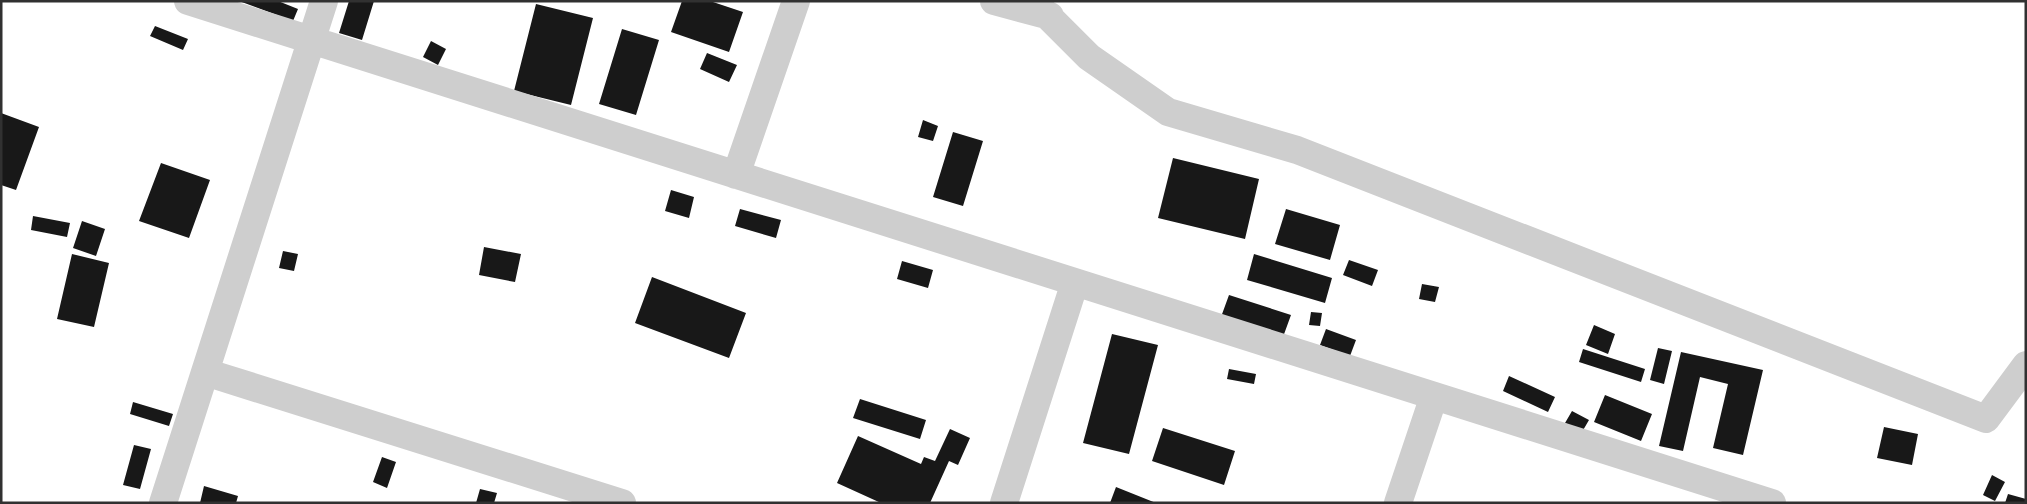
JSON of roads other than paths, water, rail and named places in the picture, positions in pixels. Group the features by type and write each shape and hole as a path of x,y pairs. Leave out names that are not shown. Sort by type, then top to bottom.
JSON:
{"street":[{"path":"188,1 1772,503"},
{"path":"163,503 324,1"},
{"path":"736,175 796,1"},
{"path":"994,1 1046,7 1090,57 1168,112 1297,150 1986,419 2026,365"},
{"path":"1004,503 1075,282"},
{"path":"205,372 621,503"},
{"path":"1398,503 1434,396"}]}
